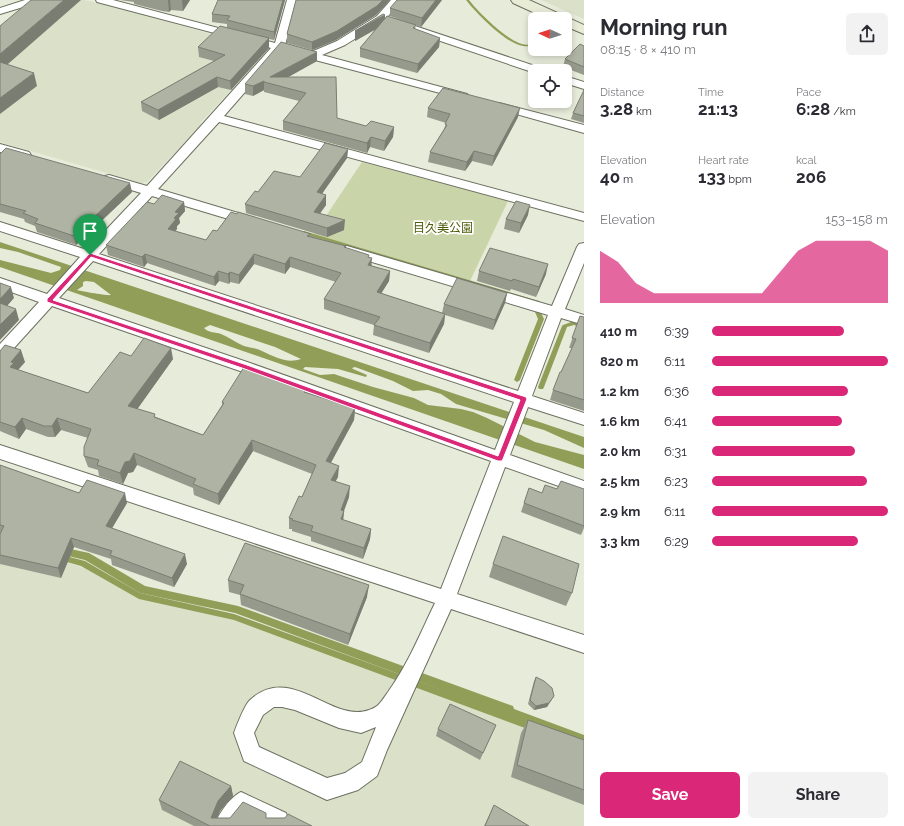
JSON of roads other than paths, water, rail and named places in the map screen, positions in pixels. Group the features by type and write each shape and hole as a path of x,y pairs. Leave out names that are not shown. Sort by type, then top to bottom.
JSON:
{"main road":[{"path":"518,0 545,12"},
{"path":"572,24 584,30"}],"street":[{"path":"0,11 36,0"},
{"path":"101,0 280,46 312,56 474,99"},
{"path":"0,354 280,46 292,0"},
{"path":"312,56 341,43 381,18 396,0"},
{"path":"381,18 528,67"},
{"path":"572,82 584,86"},
{"path":"488,103 584,129"},
{"path":"216,118 584,217"},
{"path":"0,148 37,159"},
{"path":"97,176 262,224"},
{"path":"0,226 87,258 522,403 584,419"},
{"path":"338,247 584,320"},
{"path":"411,676 384,714 361,723 338,718 296,700 282,697 271,698 256,708 244,733 251,754 327,789 350,782 370,770 377,748 411,676 446,599 557,311 584,247"},
{"path":"0,283 53,296 245,367 502,456 584,488"},
{"path":"0,452 584,644"},
{"path":"222,826 241,800 280,819 275,826"}],"waterway":[{"path":"304,233 537,302"},
{"path":"517,380 541,319 538,312"},
{"path":"541,387 565,326 574,323 584,327"},
{"path":"62,558 83,563 139,596 234,617 533,727"}],"park label":[{"name":"目久美公園","path":"443,228"}]}
